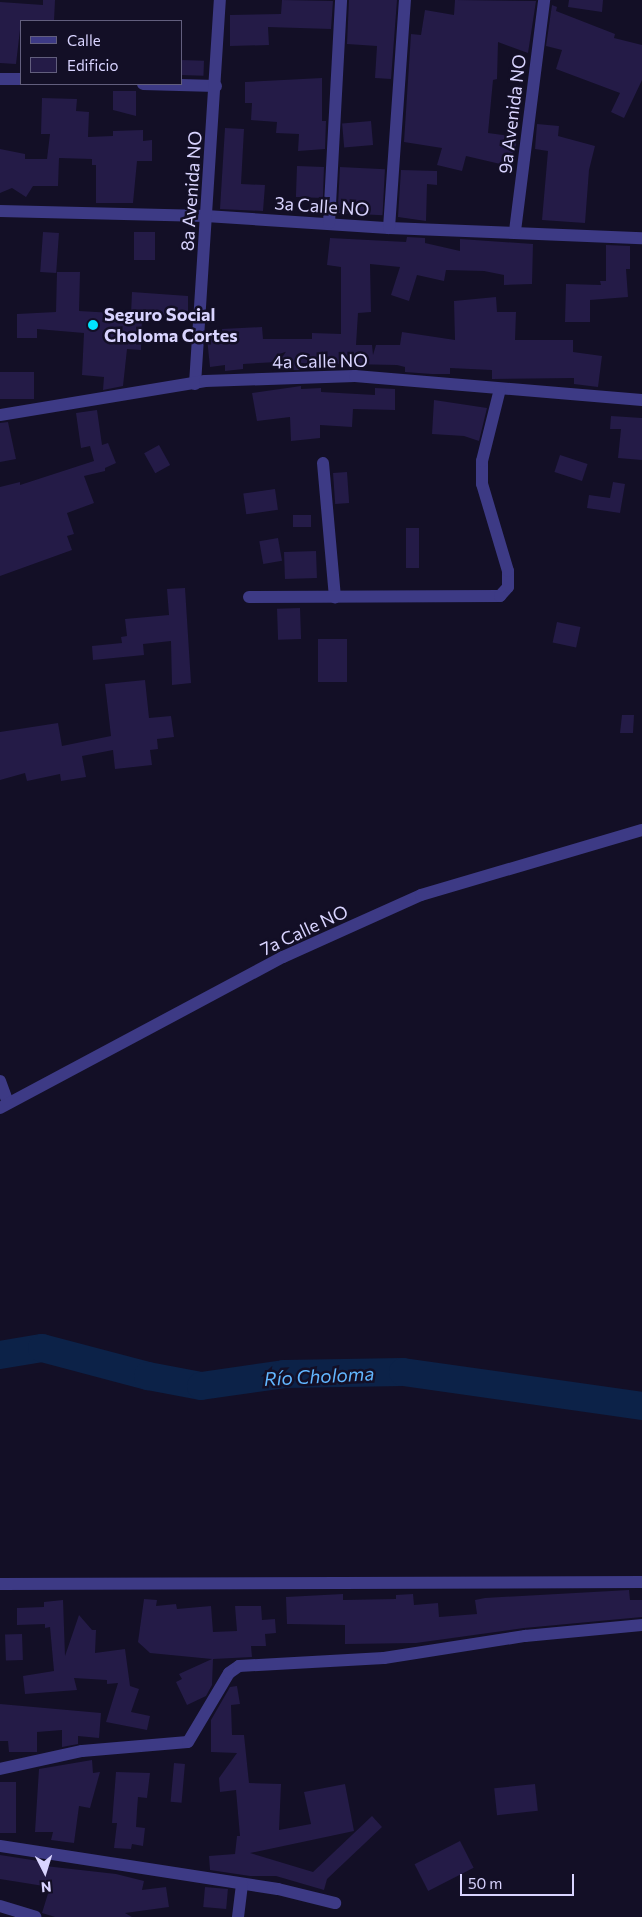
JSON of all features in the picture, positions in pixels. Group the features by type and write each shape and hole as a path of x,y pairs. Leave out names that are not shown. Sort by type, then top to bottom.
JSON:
{"street":[{"name":"8a Avenida NO","path":"195,384 216,86 220,0"},
{"path":"330,224 341,0"},
{"path":"389,228 405,0"},
{"name":"9a Avenida NO","path":"515,231 544,0"},
{"path":"0,79 20,79"},
{"path":"180,85 216,86"},
{"name":"3a Calle NO","path":"0,211 206,216 389,228 515,231 642,238"},
{"name":"4a Calle NO","path":"0,415 195,384 355,376 642,400"},
{"path":"249,597 482,598 500,596 508,587 508,571 482,484 482,461 500,389"},
{"path":"323,463 335,597"},
{"name":"7a Calle NO","path":"4,1106 283,957 421,895 642,830"},
{"path":"0,1081 4,1106"},
{"path":"0,1584 642,1582"},
{"path":"0,1769 82,1751 188,1742 229,1673 240,1666 384,1658 525,1636 642,1625"},
{"path":"0,1846 278,1889 335,1903"},
{"path":"238,1917 242,1884"},
{"path":"0,1906 35,1917"}],"building":[{"path":"43,0 55,0 54,20 20,20 16,64 0,63 0,2 43,5"},
{"path":"282,0 333,1 331,29 268,27 269,45 230,46 230,15 281,14"},
{"path":"349,0 397,0 391,79 375,78 377,46 347,44"},
{"path":"455,0 536,1 528,53 498,42 497,79 493,80 488,133 517,137 513,167 466,156 462,171 437,165 442,148 404,142 411,34 421,35 425,10 454,15"},
{"path":"569,0 603,0 602,12 568,7"},
{"path":"552,5 557,7 556,11 615,34 614,38 642,45 642,80 624,118 611,112 620,93 556,69 562,50 546,46"},
{"path":"182,60 204,61 203,76 182,75"},
{"path":"322,78 322,121 326,121 325,149 298,151 299,134 276,133 277,122 251,120 252,103 245,103 245,82"},
{"path":"113,91 136,91 136,116 113,110"},
{"path":"42,98 77,99 76,111 89,112 88,137 113,136 113,131 143,130 143,141 152,140 152,161 137,161 133,203 96,203 96,165 92,165 92,159 59,158 58,186 33,186 26,197 12,188 0,193 0,149 25,154 25,159 47,159 50,134 41,134"},
{"path":"371,121 373,145 344,147 342,124"},
{"path":"537,124 559,126 558,136 595,146 589,170 585,223 542,220 548,151 535,149"},
{"path":"225,128 244,129 241,184 265,185 263,211 220,209"},
{"path":"297,166 324,167 323,198 296,197"},
{"path":"340,167 385,169 383,215 338,213"},
{"path":"401,170 437,171 437,185 427,184 426,221 398,217"},
{"path":"43,232 59,233 56,273 40,272"},
{"path":"134,232 155,232 155,260 134,260"},
{"path":"407,237 425,238 425,243 460,251 460,239 533,244 532,284 504,285 504,275 484,271 446,270 444,281 417,275 409,301 391,295 400,267 370,264 371,312 358,313 356,345 372,345 373,355 376,345 400,345 402,332 455,340 454,301 496,297 497,312 516,312 515,340 573,340 573,352 602,356 598,387 574,384 574,378 492,379 492,370 450,368 450,374 432,374 405,372 405,367 397,365 298,363 299,370 278,370 277,362 243,364 243,369 225,371 225,365 210,367 207,338 223,337 222,329 262,327 263,339 312,339 312,333 341,334 341,267 327,265 330,238 406,242"},
{"path":"606,245 630,246 630,269 626,269 628,297 590,300 590,322 565,322 566,284 601,285 600,281 606,281"},
{"path":"57,272 80,272 79,311 131,314 132,292 188,296 188,320 142,315 141,350 127,349 123,386 103,390 104,377 82,375 84,333 37,329 37,338 17,338 17,314 56,312"},
{"path":"0,372 34,372 34,399 0,399"},
{"path":"301,386 301,389 321,388 321,392 375,395 375,388 395,389 395,410 353,409 352,427 320,425 320,438 291,441 290,417 257,421 252,393"},
{"path":"434,400 487,408 479,441 464,436 432,434"},
{"path":"97,410 102,445 108,443 116,463 105,468 105,471 84,476 94,503 67,513 74,534 67,536 72,550 0,576 0,487 20,482 20,485 94,461 90,446 81,448 76,413"},
{"path":"611,416 642,418 642,460 618,458 621,429 610,429"},
{"path":"8,422 16,459 0,462 0,423"},
{"path":"159,445 170,465 155,473 144,453"},
{"path":"560,455 588,464 582,481 554,472"},
{"path":"347,472 349,503 335,504 333,473"},
{"path":"613,482 625,484 620,513 587,508 589,495 610,498"},
{"path":"275,489 278,510 246,514 243,493"},
{"path":"293,515 311,515 311,527 293,527"},
{"path":"406,528 419,528 419,568 406,568"},
{"path":"278,538 282,561 263,564 259,541"},
{"path":"316,551 317,578 285,579 284,552"},
{"path":"185,588 191,683 172,685 171,641 143,644 144,655 93,660 92,646 122,643 121,637 127,636 125,619 169,615 167,589"},
{"path":"300,608 301,639 278,640 277,609"},
{"path":"557,622 580,627 576,648 553,643"},
{"path":"318,639 347,639 347,682 318,682"},
{"path":"145,680 149,718 171,716 174,737 157,739 158,749 150,750 152,765 115,769 113,750 82,756 86,777 61,781 60,774 27,781 25,773 0,780 0,732 58,723 62,746 111,736 105,684"},
{"path":"622,715 634,715 633,733 620,733"},
{"path":"629,1590 630,1600 642,1600 642,1617 524,1628 416,1643 345,1644 345,1625 287,1624 286,1597 343,1594 343,1600 396,1599 396,1595 413,1594 414,1605 438,1603 439,1617 477,1614 475,1600 485,1598"},
{"path":"144,1599 157,1600 156,1606 176,1604 177,1609 211,1606 213,1632 237,1631 235,1606 261,1606 262,1620 275,1619 276,1633 265,1634 266,1646 251,1646 252,1657 213,1659 212,1685 206,1696 187,1705 176,1682 182,1679 179,1674 212,1659 150,1653 138,1642"},
{"path":"63,1600 65,1656 79,1615 92,1630 96,1630 95,1653 125,1649 130,1686 139,1689 131,1712 150,1716 147,1730 106,1722 118,1683 107,1684 107,1680 74,1678 77,1690 25,1694 23,1676 54,1671 50,1627 45,1628 45,1624 17,1625 17,1608 44,1607 44,1602"},
{"path":"22,1634 23,1660 6,1661 5,1635"},
{"path":"237,1686 240,1704 231,1705 232,1735 244,1735 249,1783 281,1784 279,1830 311,1824 304,1792 345,1784 354,1831 250,1853 313,1872 372,1816 382,1827 327,1879 324,1890 276,1876 250,1876 210,1870 209,1856 235,1854 237,1836 240,1836 236,1790 220,1792 219,1778 237,1753 211,1752 211,1720 230,1687"},
{"path":"0,1704 101,1713 99,1738 78,1736 78,1744 62,1747 62,1730 37,1732 37,1752 9,1752 8,1741 0,1741"},
{"path":"92,1760 93,1773 100,1772 90,1808 79,1806 74,1843 51,1840 53,1832 35,1832 39,1769"},
{"path":"174,1763 185,1764 182,1803 171,1802"},
{"path":"116,1772 150,1773 147,1798 138,1797 136,1827 145,1828 143,1846 132,1844 131,1849 114,1848 117,1823 112,1823"},
{"path":"0,1782 16,1782 16,1833 0,1833"},
{"path":"535,1784 538,1811 497,1815 494,1788"},
{"path":"460,1841 474,1868 428,1891 415,1864"},
{"path":"0,1855 45,1862 45,1866 116,1874 144,1881 142,1890 166,1887 169,1907 125,1913 132,1917 55,1917 42,1913 50,1887 0,1879"},
{"path":"205,1887 228,1889 226,1909 203,1907"}],"waterway":[{"name":"Río Choloma","path":"0,1355 42,1348 148,1376 201,1386 284,1374 403,1372 642,1406"}],"place":[{"name":"Seguro Social Choloma Cortes","path":"93,325"}]}
